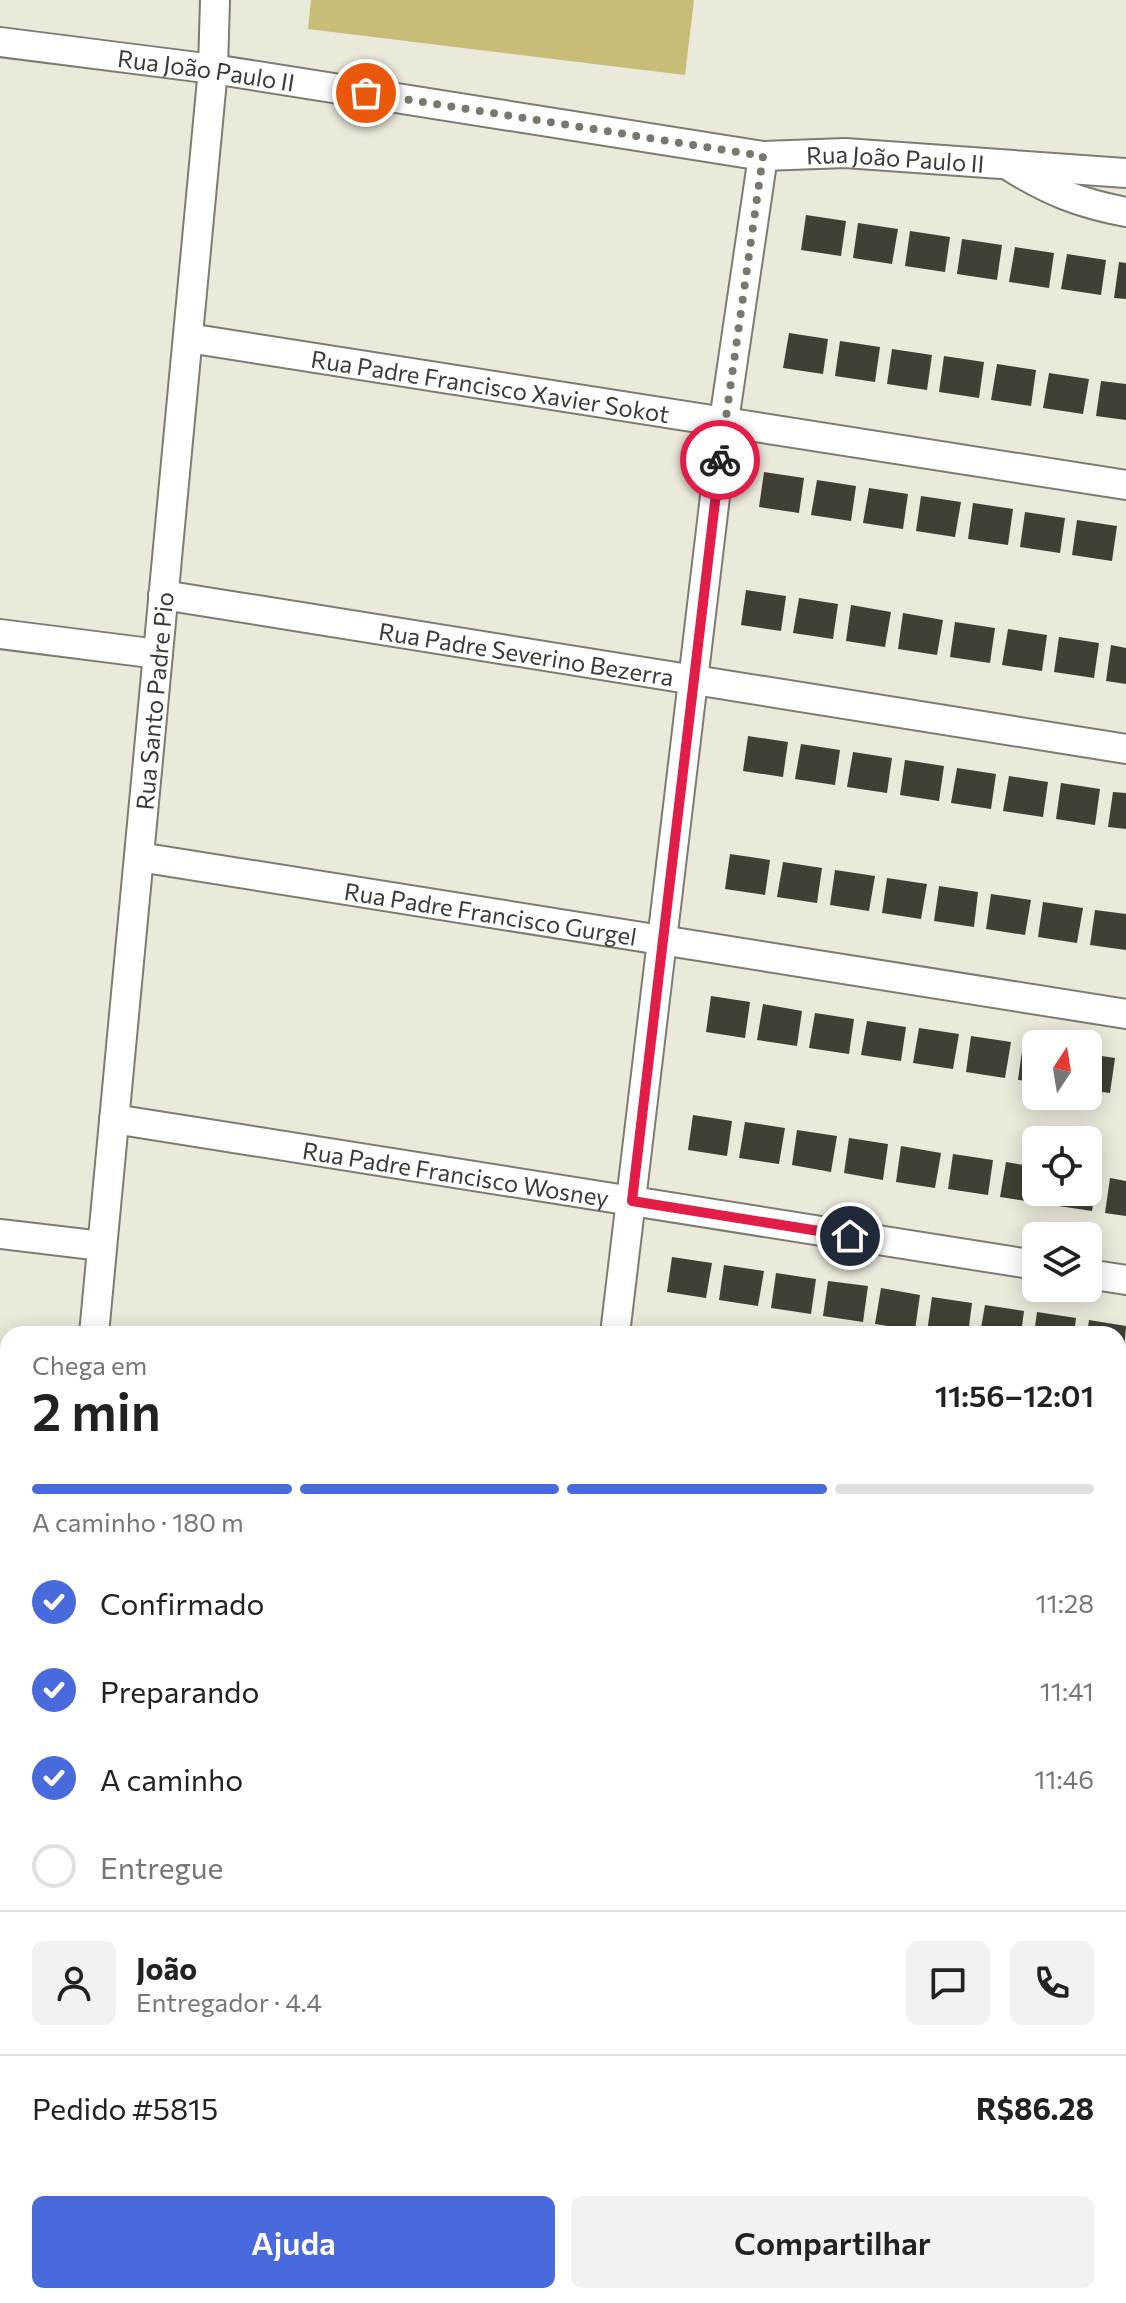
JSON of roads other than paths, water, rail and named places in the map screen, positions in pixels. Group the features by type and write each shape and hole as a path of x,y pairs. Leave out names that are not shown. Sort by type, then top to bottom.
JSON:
{"street":[{"name":"Rua Santo Padre Pio","path":"95,1326 213,69 215,0"},
{"name":"Rua João Paulo II","path":"0,42 213,69 763,156 845,153 1126,173"},
{"path":"616,1326 724,421 763,156"},
{"path":"1002,162 1048,190 1126,212"},
{"name":"Rua Padre Francisco Xavier Sokot","path":"188,338 1126,485"},
{"name":"Rua Padre Severino Bezerra","path":"163,595 1126,749"},
{"path":"0,634 158,654"},
{"name":"Rua Padre Francisco Gurgel","path":"139,857 1126,1014"},
{"name":"Rua Padre Francisco Wosney","path":"114,1119 1022,1263"},
{"path":"0,1234 102,1246"},
{"path":"1102,1276 1126,1280"}]}
